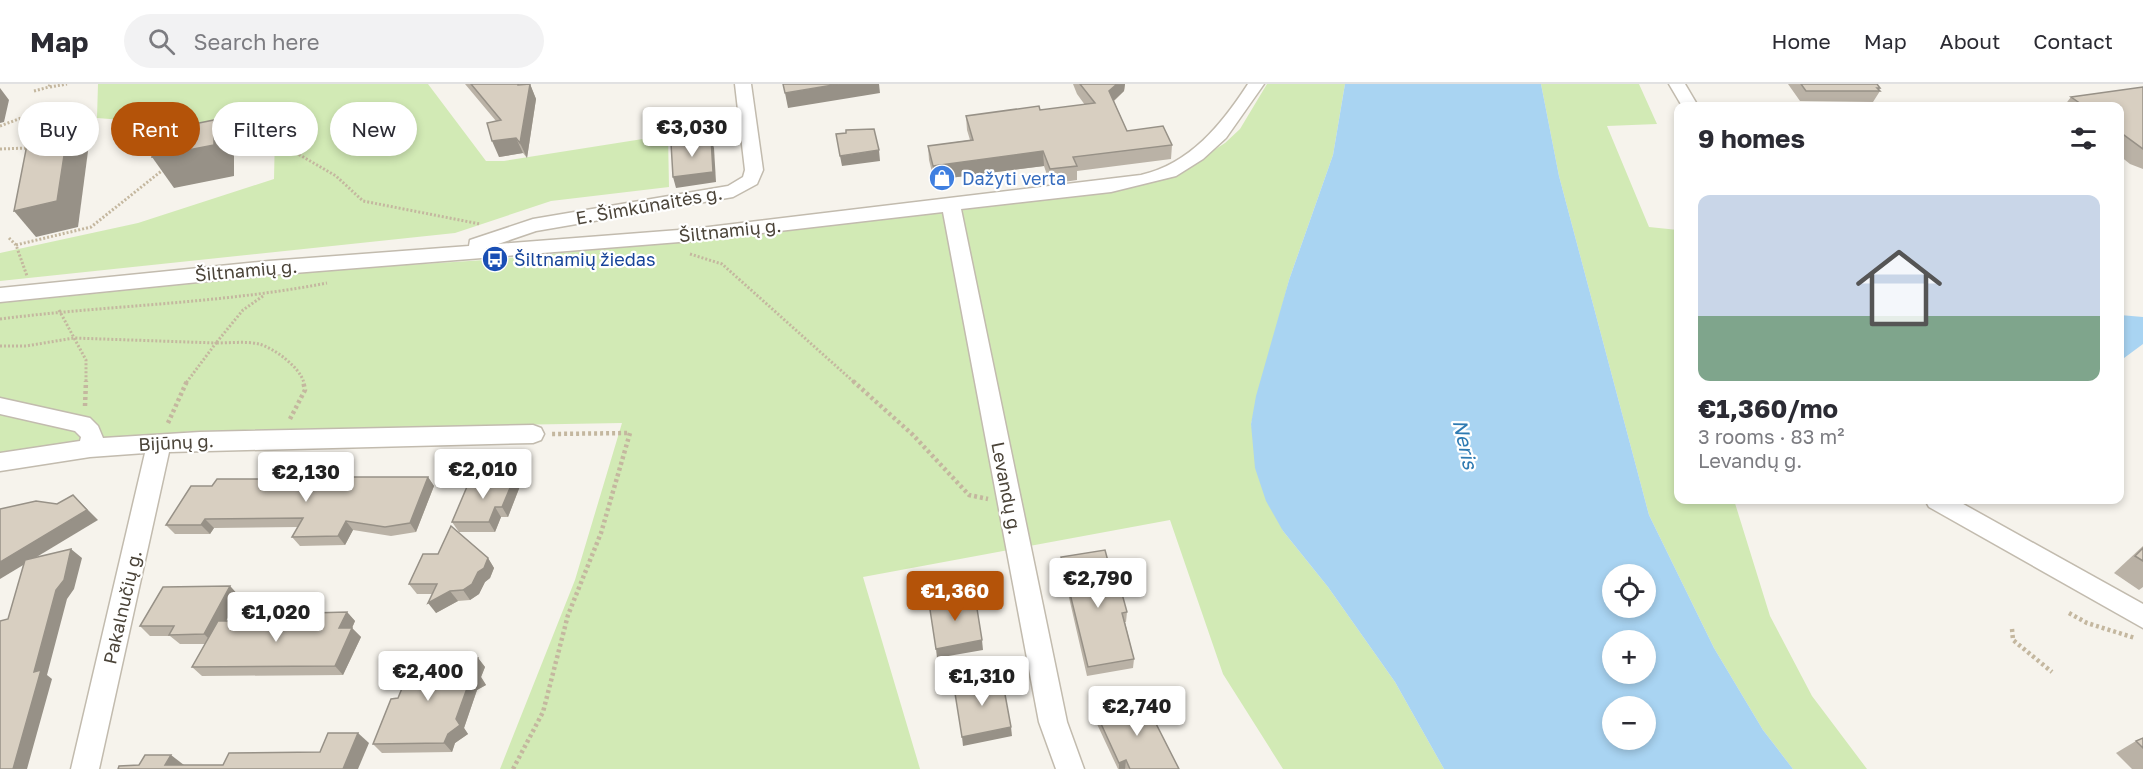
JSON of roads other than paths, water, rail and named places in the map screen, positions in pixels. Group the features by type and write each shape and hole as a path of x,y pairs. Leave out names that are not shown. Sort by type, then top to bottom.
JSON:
{"street":[{"name":"E. Šimkūnaitės g.","path":"450,253 516,229 733,191 751,180 753,170 743,84"},
{"name":"Šiltnamių g.","path":"0,295 450,253 692,235 1136,181 1169,172 1197,155 1237,116 1256,84"},
{"path":"1677,84 1688,102"},
{"name":"Levandų g.","path":"951,205 1053,722 1070,769"},
{"path":"0,406 82,424 90,431 93,439 90,448"},
{"name":"Bijūnų g.","path":"0,462 90,448 159,444 279,438 533,434"},
{"name":"Pakalnučių g.","path":"85,769 159,444"},
{"path":"1943,504 2141,628"}],"water":[{"name":"Neris","path":"1345,84 1541,84 1559,176 1649,515 1714,648 1763,730 1793,769 1444,769 1395,682 1328,587 1283,531 1266,501 1255,468 1251,424 1256,396 1289,280 1333,155"},
{"path":"2124,315 2143,317 2143,344 2124,358"}],"place":[{"name":"Dažyti verta","path":"942,178"},
{"name":"Šiltnamių žiedas","path":"495,259"}]}
